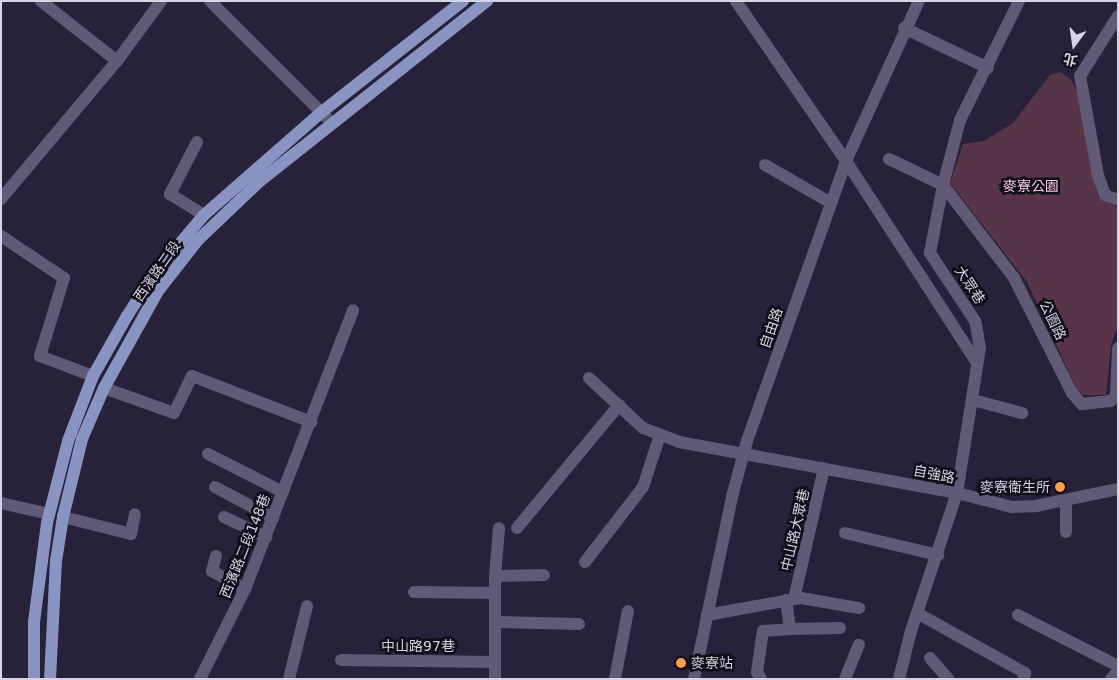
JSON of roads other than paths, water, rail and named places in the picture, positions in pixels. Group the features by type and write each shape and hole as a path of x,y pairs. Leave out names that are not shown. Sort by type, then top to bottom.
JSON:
{"main road":[{"name":"西濱路二段","path":"34,679 34,622 49,514 68,440 93,376 155,273 204,215 323,111 463,1"},
{"name":"西濱路二段","path":"50,679 51,625 63,517 82,439 104,388 158,291 198,240 260,181 487,1"}],"street":[{"path":"40,1 116,61"},
{"path":"1,199 116,61 161,1"},
{"path":"210,1 323,111 332,123"},
{"path":"736,1 846,161 976,361"},
{"name":"自由路","path":"694,679 744,454 846,161 904,28 919,1"},
{"path":"889,159 943,185 960,120 988,68 1019,1"},
{"path":"1118,16 1080,76 1098,175 1104,195 1118,200"},
{"path":"904,28 988,68"},
{"path":"197,142 170,194 204,215"},
{"path":"765,164 831,203"},
{"name":"公園路","path":"943,185 1014,278 1072,393 1082,404 1111,401 1116,396 1118,348"},
{"name":"大眾巷","path":"943,185 930,253 975,321 980,348 976,361 973,400 957,494"},
{"path":"1,236 64,278 40,356 93,376"},
{"name":"西濱路二段148巷","path":"200,679 245,590 353,310"},
{"path":"104,388 174,413 192,376 311,422"},
{"name":"自強路","path":"589,378 643,428 679,442 824,468 957,494 1012,507 1066,500 1118,489"},
{"path":"973,400 1022,413"},
{"path":"517,528 619,405"},
{"path":"585,562 643,487 660,435"},
{"path":"208,454 283,492"},
{"name":"中山路大眾巷","path":"790,599 824,468"},
{"path":"215,487 273,518"},
{"path":"899,679 917,613 957,494"},
{"path":"1066,500 1066,532"},
{"path":"1,503 49,514"},
{"path":"63,517 131,534 135,514"},
{"path":"224,517 266,537"},
{"path":"495,679 495,576 498,528"},
{"path":"845,533 938,555"},
{"path":"216,556 212,570 245,590"},
{"path":"495,576 544,575"},
{"path":"414,592 495,593"},
{"path":"707,615 790,599 859,608"},
{"path":"790,599 790,629"},
{"path":"289,679 308,606"},
{"path":"615,679 628,610"},
{"path":"917,613 1025,673 1023,679"},
{"path":"1018,616 1118,666"},
{"path":"495,622 579,624"},
{"path":"761,679 757,672 763,631 840,628"},
{"path":"845,679 859,645"},
{"path":"930,658 948,679"},
{"name":"中山路97巷","path":"341,660 495,662"},
{"path":"1111,679 1118,671"}],"place":[{"name":"麥寮衛生所","path":"1060,487"},
{"name":"麥寮站","path":"681,663"}],"park label":[{"name":"麥寮公園","path":"1031,186"}]}
